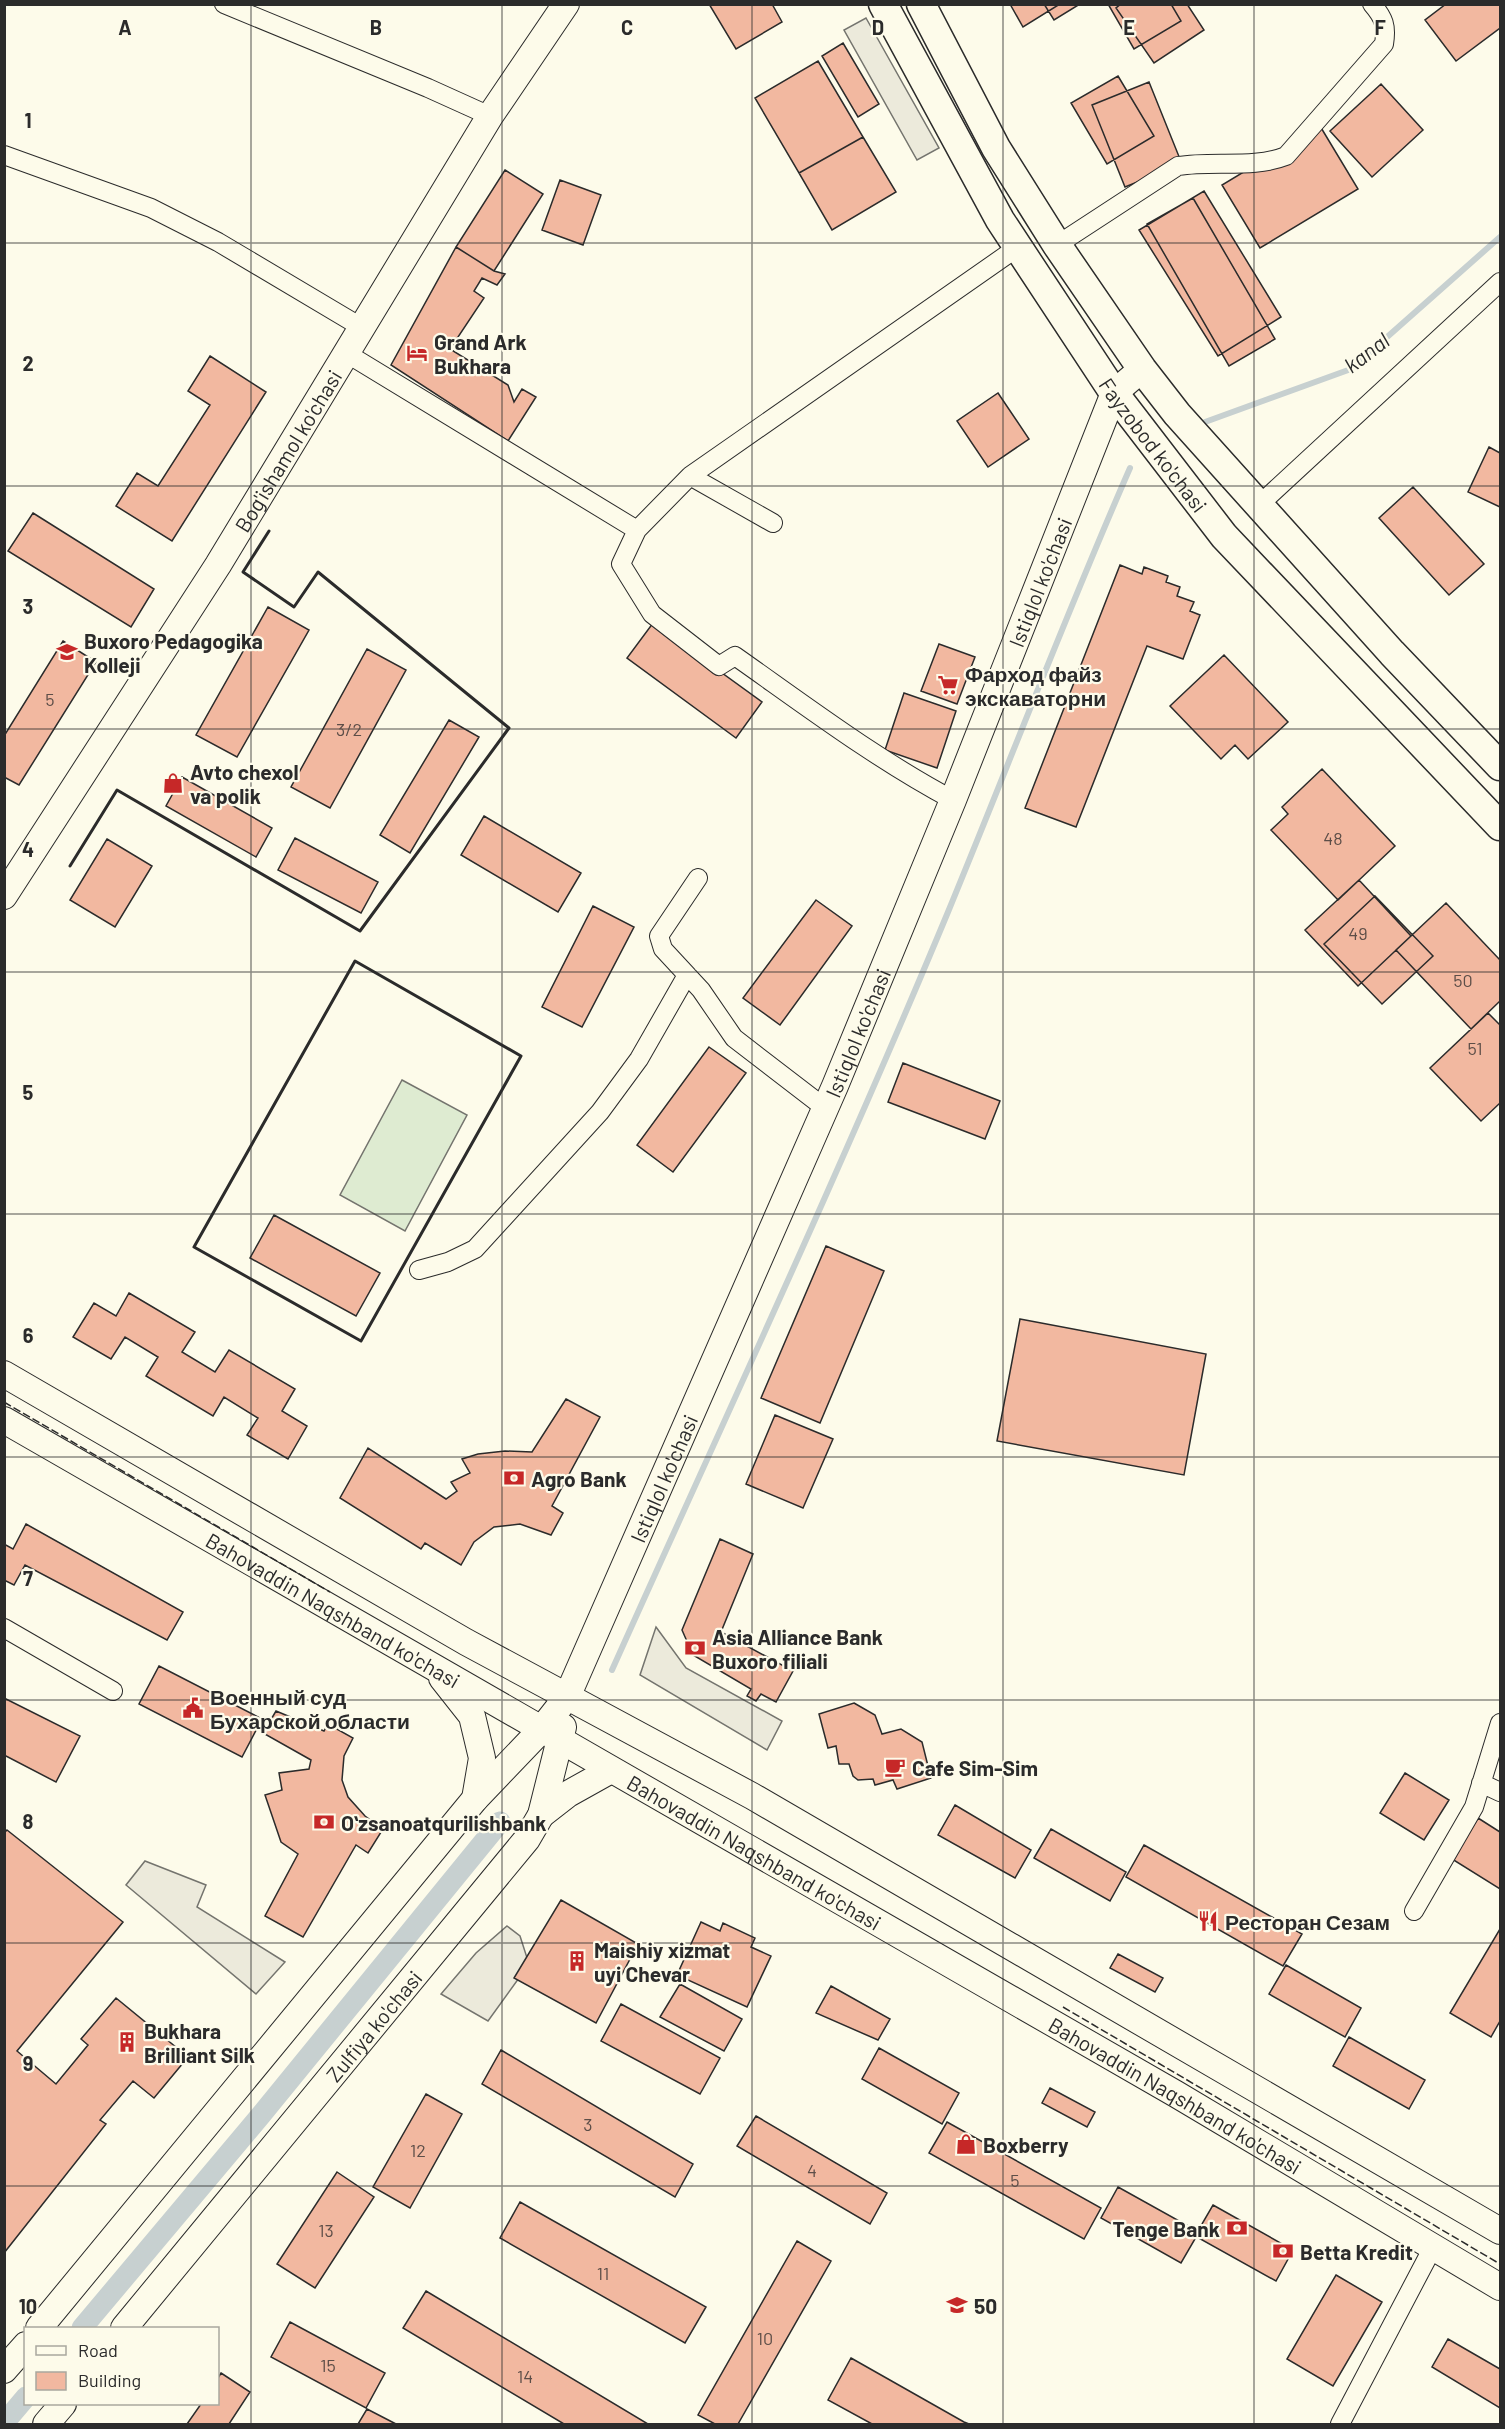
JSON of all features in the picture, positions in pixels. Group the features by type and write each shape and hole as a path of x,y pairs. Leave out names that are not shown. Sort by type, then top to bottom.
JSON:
{"main road":[{"name":"Bog'ishamol ko'chasi","path":"4,896 218,565 490,116 566,4"},
{"name":"Fayzobod ko'chasi","path":"883,4 1000,220 1114,393 1224,536 1500,826"},
{"name":"Fayzobod ko'chasi","path":"921,4 996,148 1057,245 1142,369 1177,414 1392,653 1500,766"},
{"name":"Istiqlol ko'chasi","path":"551,1736 825,1108 953,801 1114,393 1142,369"},
{"name":"Bahovaddin Naqshband ko'chasi","path":"4,1374 466,1642 752,1796 1500,2231"},
{"name":"Bahovaddin Naqshband ko'chasi","path":"4,1420 1176,2094 1500,2287"},
{"path":"431,1664 472,1716 482,1758 475,1799"},
{"path":"40,2327 475,1799 551,1736"},
{"name":"Zulfiya ko'chasi","path":"125,2327 527,1839 541,1815 551,1736"},
{"path":"541,1815 568,1794 610,1770"},
{"path":"4,2370 24,2347"},
{"path":"46,2424 61,2405"}],"street":[{"path":"224,4 418,83 490,116"},
{"path":"1057,245 1178,166 1196,163 1271,162 1286,156 1384,44 1386,30 1384,18 1372,4"},
{"path":"4,154 151,208 218,242 361,327"},
{"path":"953,801 885,760 735,656 719,666 652,614 621,564 637,530 690,476 1018,247"},
{"path":"1259,505 1500,282"},
{"path":"346,353 637,530"},
{"path":"690,476 773,523"},
{"path":"698,878 659,936 663,949 701,990 734,1038 825,1108"},
{"path":"419,1270 448,1262 475,1249 600,1112 639,1059 687,975"},
{"path":"4,1628 113,1691"},
{"path":"1414,1911 1474,1807 1500,1723"},
{"path":"1481,1783 1500,1792"},
{"path":"1340,2424 1432,2248"}],"green space":[{"path":"402,1080 467,1115 405,1231 340,1195"}],"shaded area":[{"path":"866,18 939,148 917,160 844,30"},
{"path":"656,1627 686,1668 782,1721 767,1750 640,1675"},
{"path":"145,1861 206,1885 197,1907 285,1962 256,1994 126,1885"},
{"path":"507,1926 520,1936 529,1964 488,2021 441,1994 476,1953"}],"building":[{"path":"709,4 772,4 782,22 736,49"},
{"path":"1010,4 1060,4 1023,27"},
{"path":"1044,4 1080,4 1054,20"},
{"path":"1108,4 1171,4 1181,21 1134,49"},
{"path":"1121,4 1187,4 1204,30 1154,63 1116,8"},
{"path":"1446,4 1500,4 1500,28 1456,61 1425,20"},
{"path":"843,43 879,104 858,117 822,56"},
{"path":"818,61 863,137 799,173 755,98"},
{"path":"1118,76 1154,136 1107,164 1071,103"},
{"path":"1149,82 1182,164 1125,187 1092,105"},
{"path":"1381,84 1423,130 1372,177 1330,131"},
{"path":"1320,126 1358,189 1260,248 1222,185"},
{"path":"863,137 896,192 832,230 799,173"},
{"path":"505,170 543,194 494,271 456,247"},
{"path":"560,180 601,195 583,245 542,230"},
{"path":"1204,191 1281,317 1218,356 1139,230"},
{"path":"1193,198 1275,339 1229,366 1147,224"},
{"path":"456,247 494,271 505,274 497,285 482,278 474,291 484,298 450,349 508,385 514,402 522,389 536,397 508,441 391,365"},
{"path":"210,356 266,392 172,541 116,506 137,473 158,486 210,405 188,391"},
{"path":"998,393 1029,439 988,467 957,421"},
{"path":"1489,447 1500,453 1500,507 1468,492"},
{"path":"1413,487 1484,564 1449,595 1379,518"},
{"path":"33,513 154,589 131,627 8,551"},
{"path":"1120,565 1142,574 1144,567 1168,576 1166,582 1180,587 1177,596 1194,602 1190,611 1200,615 1183,659 1147,646 1076,827 1025,808"},
{"path":"268,607 309,630 237,757 196,735"},
{"path":"653,623 762,702 736,738 627,658"},
{"path":"63,641 96,662 19,785 4,777 4,736"},
{"path":"939,644 975,657 957,704 921,691"},
{"path":"367,649 406,670 330,808 291,787"},
{"path":"1224,655 1288,722 1248,759 1235,745 1221,759 1170,706"},
{"path":"904,693 956,711 937,768 885,750"},
{"path":"449,720 479,737 410,853 380,835"},
{"path":"1322,769 1395,846 1338,900 1271,830 1288,814 1282,807"},
{"path":"182,777 272,828 256,857 166,806"},
{"path":"484,816 581,873 558,912 461,855"},
{"path":"295,838 378,882 361,913 278,870"},
{"path":"107,839 152,866 115,927 70,900"},
{"path":"1359,880 1411,936 1358,986 1305,930"},
{"path":"1375,896 1433,956 1382,1004 1324,944"},
{"path":"816,900 852,926 780,1025 743,998"},
{"path":"1446,903 1500,960 1500,1001 1471,1029 1396,950"},
{"path":"593,906 634,927 582,1027 542,1007"},
{"path":"1488,1013 1500,1025 1500,1103 1481,1121 1430,1068"},
{"path":"709,1047 746,1073 673,1172 637,1145"},
{"path":"903,1063 1000,1101 985,1139 888,1102"},
{"path":"274,1215 380,1273 356,1316 250,1258"},
{"path":"826,1246 884,1271 820,1423 761,1398"},
{"path":"129,1293 195,1332 182,1352 215,1372 229,1350 295,1389 282,1411 307,1426 288,1459 247,1435 258,1418 224,1397 213,1416 146,1376 158,1357 125,1337 111,1359 73,1337 94,1303 116,1316"},
{"path":"1020,1319 1206,1354 1184,1475 997,1441"},
{"name":"Agro Bank","path":"566,1399 600,1417 552,1506 563,1513 551,1535 520,1524 494,1527 474,1542 461,1565 425,1543 421,1549 340,1498 368,1448 446,1499 457,1491 451,1482 470,1473 462,1459 478,1454 505,1451 532,1452"},
{"path":"775,1415 833,1439 803,1508 746,1484"},
{"path":"26,1524 183,1612 167,1640 25,1565 14,1585 4,1580 4,1544 13,1549"},
{"path":"720,1539 753,1554 721,1632 793,1671 776,1702 761,1694 756,1701 747,1696 751,1689 693,1655 682,1630"},
{"name":"Военный суд Бухарской области","path":"159,1666 262,1719 242,1757 139,1704"},
{"path":"4,1698 80,1736 56,1782 4,1755"},
{"path":"854,1703 875,1715 882,1734 901,1729 922,1742 931,1778 897,1789 893,1780 875,1785 873,1779 858,1780 853,1776 849,1764 839,1764 836,1746 828,1748 819,1714"},
{"name":"Oʻzsanoatqurilishbank","path":"276,1711 324,1731 328,1724 353,1738 344,1756 342,1780 348,1797 365,1816 383,1829 368,1853 356,1845 303,1937 265,1916 298,1854 281,1842 265,1795 282,1790 279,1773 309,1769 311,1760 263,1733"},
{"path":"1405,1773 1449,1800 1424,1840 1380,1813"},
{"path":"955,1805 1031,1850 1015,1878 938,1835"},
{"path":"1478,1818 1500,1832 1500,1889 1452,1859"},
{"path":"1051,1829 1126,1872 1110,1901 1034,1858"},
{"name":"Bukhara Brilliant Silk","path":"7,1830 123,1922 17,2051 56,2084 88,2045 81,2039 116,1998 188,2057 154,2098 133,2081 100,2120 106,2124 4,2253 4,1833"},
{"path":"1144,1845 1302,1934 1283,1966 1126,1877"},
{"name":"Maishiy xizmat uyi Chevar","path":"561,1900 638,1944 596,2023 514,1978"},
{"path":"701,1922 720,1931 723,1923 755,1938 751,1947 771,1956 747,2007 677,1975"},
{"path":"1500,1929 1500,2021 1491,2037 1450,2013"},
{"path":"1118,1954 1163,1978 1155,1992 1110,1968"},
{"path":"1286,1965 1361,2008 1345,2037 1269,1994"},
{"path":"680,1984 742,2019 724,2051 660,2017"},
{"path":"831,1986 890,2019 878,2040 816,2013"},
{"path":"621,2004 720,2058 700,2094 601,2041"},
{"path":"1349,2037 1425,2080 1409,2109 1333,2066"},
{"path":"879,2048 959,2093 942,2124 862,2079"},
{"path":"501,2050 693,2164 675,2197 482,2084"},
{"path":"1050,2088 1095,2112 1087,2127 1042,2103"},
{"path":"426,2094 462,2114 410,2208 373,2187"},
{"path":"756,2116 887,2193 870,2224 737,2146"},
{"path":"947,2122 1101,2208 1084,2239 929,2153"},
{"path":"337,2172 374,2197 315,2288 277,2264"},
{"path":"1118,2187 1199,2232 1181,2263 1101,2218"},
{"path":"520,2202 706,2307 685,2343 500,2238"},
{"path":"1213,2205 1293,2250 1276,2281 1195,2236"},
{"path":"797,2241 831,2261 738,2424 715,2424 698,2415"},
{"path":"1336,2275 1382,2302 1333,2386 1287,2359"},
{"path":"426,2291 648,2424 564,2424 403,2328"},
{"path":"290,2322 385,2373 366,2408 271,2357"},
{"path":"1448,2339 1500,2369 1500,2408 1432,2367"},
{"path":"851,2358 969,2424 872,2424 828,2400"},
{"path":"221,2373 250,2392 229,2424 187,2424 200,2405 219,2405"},
{"path":"367,2409 396,2424 358,2424"}],"waterway":[{"name":"kanal","path":"1205,422 1351,369 1500,237"},
{"path":"612,1670 908,1007 1130,468"},
{"path":"83,2327 261,2115 500,1822"},
{"path":"4,2423 24,2399"}],"fence":[{"path":"4,1402 330,1592"},
{"path":"1063,2007 1500,2264"}],"wall":[{"path":"70,866 117,790 360,931 509,728 318,572 294,607 243,572 269,531"},
{"path":"355,961 521,1056 361,1341 194,1247 355,961"}],"place":[{"name":"Grand Ark Bukhara","path":"417,353"},
{"name":"Buxoro Pedagogika Kolleji","path":"67,652"},
{"name":"Фарход файз экскаваторни","path":"948,685"},
{"name":"Avto chexol va polik","path":"173,783"},
{"name":"Agro Bank","path":"514,1478"},
{"name":"Asia Alliance Bank Buxoro filiali","path":"695,1648"},
{"name":"Военный суд Бухарской области","path":"193,1708"},
{"name":"Cafe Sim-Sim","path":"895,1767"},
{"name":"Oʻzsanoatqurilishbank","path":"324,1822"},
{"name":"Ресторан Сезам","path":"1208,1921"},
{"name":"Maishiy xizmat uyi Chevar","path":"577,1961"},
{"name":"Bukhara Brilliant Silk","path":"127,2042"},
{"name":"Boxberry","path":"966,2144"},
{"name":"Tenge Bank","path":"1237,2228"},
{"name":"Betta Kredit","path":"1283,2251"},
{"name":"50","path":"957,2305"}]}
